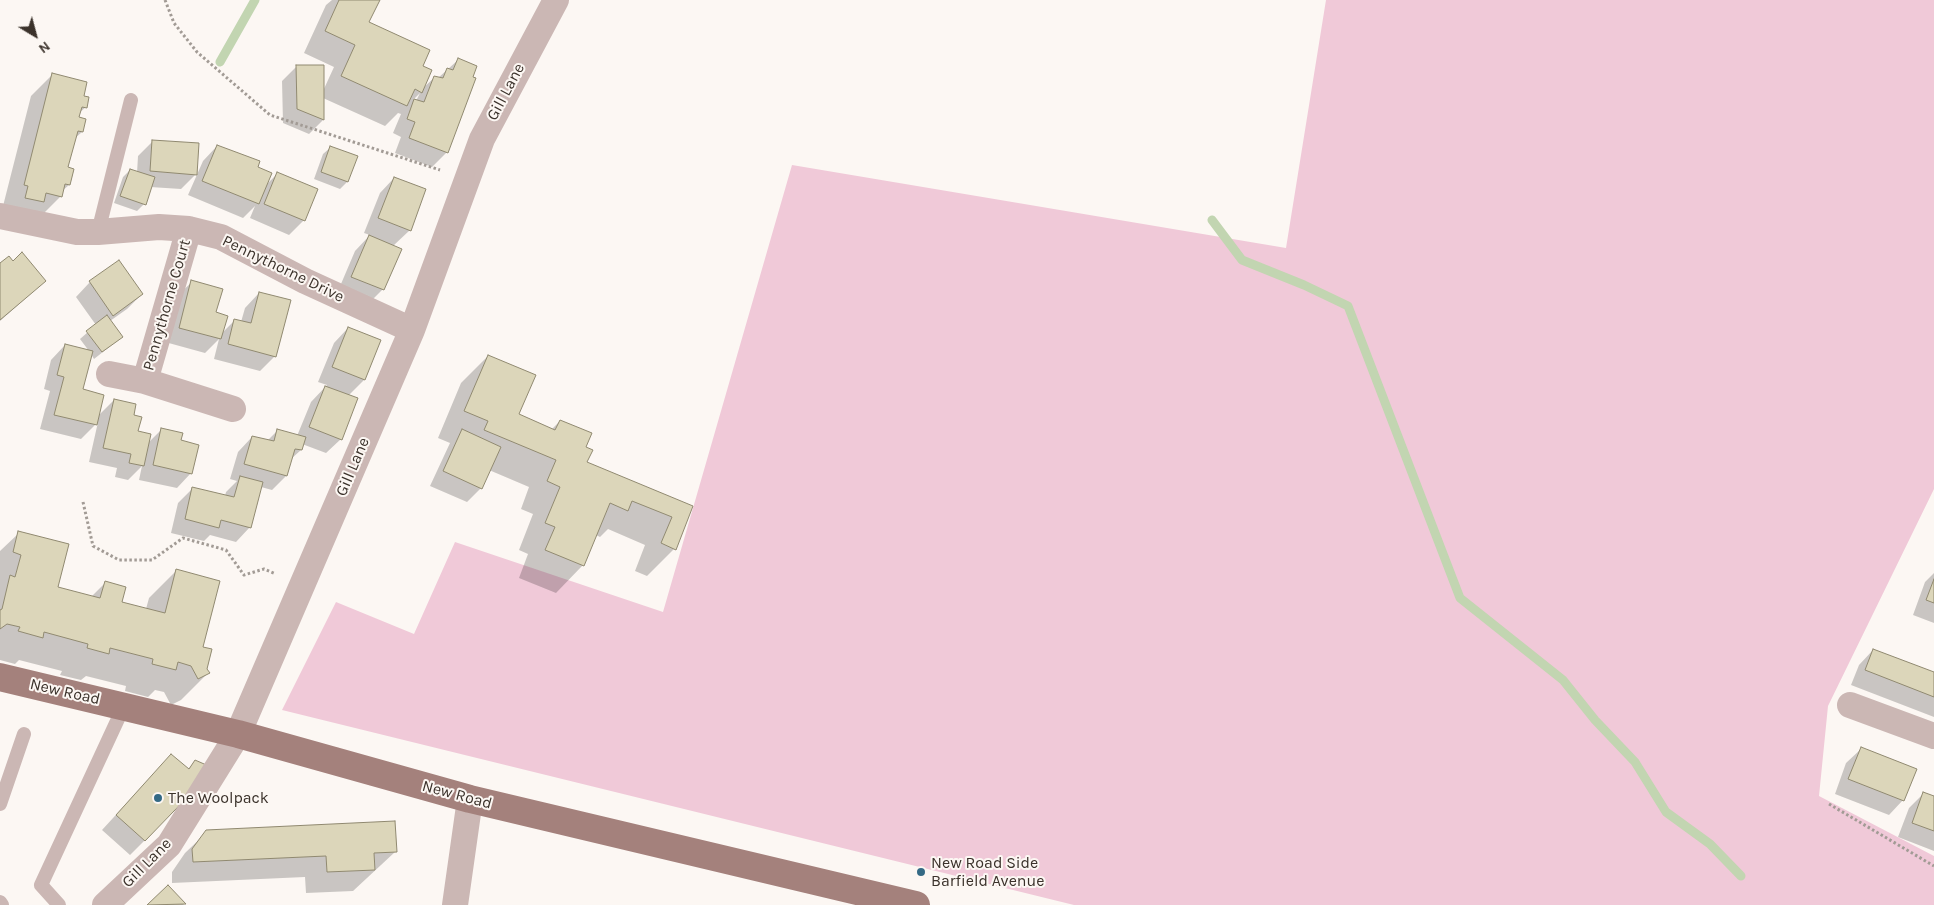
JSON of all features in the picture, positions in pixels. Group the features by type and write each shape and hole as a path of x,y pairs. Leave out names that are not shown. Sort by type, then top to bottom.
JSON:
{"main road":[{"name":"New Road","path":"0,677 238,734 470,799 916,905"}],"street":[{"name":"Gill Lane","path":"105,905 169,845 238,734 412,330 482,139 556,0"},
{"name":"Pennythorne Drive","path":"0,216 77,232 152,227 189,228 221,237 305,281 412,330"},
{"name":"Pennythorne Court","path":"145,381 189,228"},
{"name":"Pennythorne Court","path":"109,374 145,381 233,409"},
{"path":"1850,706 1934,736"},
{"path":"455,905 470,799"}],"lane":[{"path":"98,232 131,100"},
{"path":"58,905 41,885 124,706"},
{"path":"0,804 24,734"}],"path":[{"path":"165,0 174,23 197,52 270,115 467,179"},
{"path":"82,502 93,546 118,560 152,560 183,538 226,550 244,575 264,569 302,584"},
{"path":"1829,804 1934,866"}],"shaded area":[{"path":"1326,0 1934,0 1934,489 1828,706 1819,796 1934,856 1934,905 1074,905 282,710 336,602 414,634 455,542 663,612 792,165 1286,248"}],"building":[{"path":"339,0 380,0 369,22 430,50 423,66 432,70 422,93 415,89 407,106 341,76 355,45 325,31"},
{"path":"458,58 477,66 473,77 476,78 448,153 409,138 415,122 407,119 414,99 424,102 434,76 443,78 447,68 453,70"},
{"path":"296,65 324,65 324,120 297,109"},
{"path":"52,73 87,82 84,96 89,97 87,108 82,107 79,117 86,119 83,132 78,131 68,167 74,169 70,185 65,184 62,197 46,193 44,202 25,198 28,186 24,185"},
{"path":"152,140 199,143 197,175 150,171"},
{"path":"217,145 260,161 258,167 272,173 259,204 202,181"},
{"path":"330,146 358,156 348,182 321,172"},
{"path":"130,169 155,177 146,205 120,196"},
{"path":"277,172 318,189 305,221 264,204"},
{"path":"394,177 426,189 411,231 378,218"},
{"path":"369,235 402,249 384,290 351,277"},
{"path":"22,252 46,281 0,320 0,263 9,256 13,261"},
{"path":"119,260 143,294 113,316 89,281"},
{"path":"191,280 223,289 216,312 228,316 221,339 179,328"},
{"path":"259,292 291,300 276,357 228,344 234,319 251,323"},
{"path":"107,315 123,337 102,352 86,331"},
{"path":"348,327 381,340 365,380 332,367"},
{"path":"65,344 93,351 83,389 104,395 97,425 54,415 64,377 57,375"},
{"path":"488,355 536,375 519,414 555,430 560,420 592,433 586,447 593,450 587,462 693,506 676,550 661,543 672,517 632,501 628,511 610,503 584,566 545,550 555,527 545,523 560,487 547,481 556,460 484,430 488,421 464,411"},
{"path":"325,386 358,398 342,440 309,427"},
{"path":"114,399 136,404 134,415 142,417 138,431 151,434 144,466 129,463 131,454 103,448"},
{"path":"161,428 183,433 181,440 199,445 192,474 153,465"},
{"path":"277,429 306,437 302,450 295,449 287,476 244,464 252,436 274,441"},
{"path":"462,429 501,447 482,489 443,471"},
{"path":"240,476 263,482 251,528 221,520 219,528 185,519 192,487 234,497"},
{"path":"18,531 69,544 58,587 100,598 105,581 126,587 122,602 165,613 176,569 220,581 203,647 212,649 207,669 210,673 198,679 191,666 178,662 176,670 152,664 153,659 110,648 109,654 87,648 88,644 44,632 43,638 18,631 20,627 7,624 0,629 0,610 2,609 10,575 15,577 21,555 13,552"},
{"path":"1934,579 1934,603 1926,600"},
{"path":"1873,649 1934,672 1934,697 1865,670"},
{"path":"1861,747 1917,769 1904,801 1848,779"},
{"name":"The Woolpack","path":"171,754 189,769 195,760 211,767 202,782 145,841 116,815"},
{"path":"1923,792 1934,796 1934,831 1912,823"},
{"path":"395,821 397,852 374,853 375,870 327,872 326,856 193,862 192,849 206,830"},
{"path":"168,885 186,904 147,905"}],"waterway":[{"path":"220,62 255,0"},
{"path":"1212,220 1242,260 1304,285 1348,306 1460,598 1563,680 1595,720 1635,762 1666,812 1710,844 1741,876"}],"place":[{"name":"The Woolpack","path":"158,798"},
{"name":"New Road Side Barfield Avenue","path":"921,872"}]}
